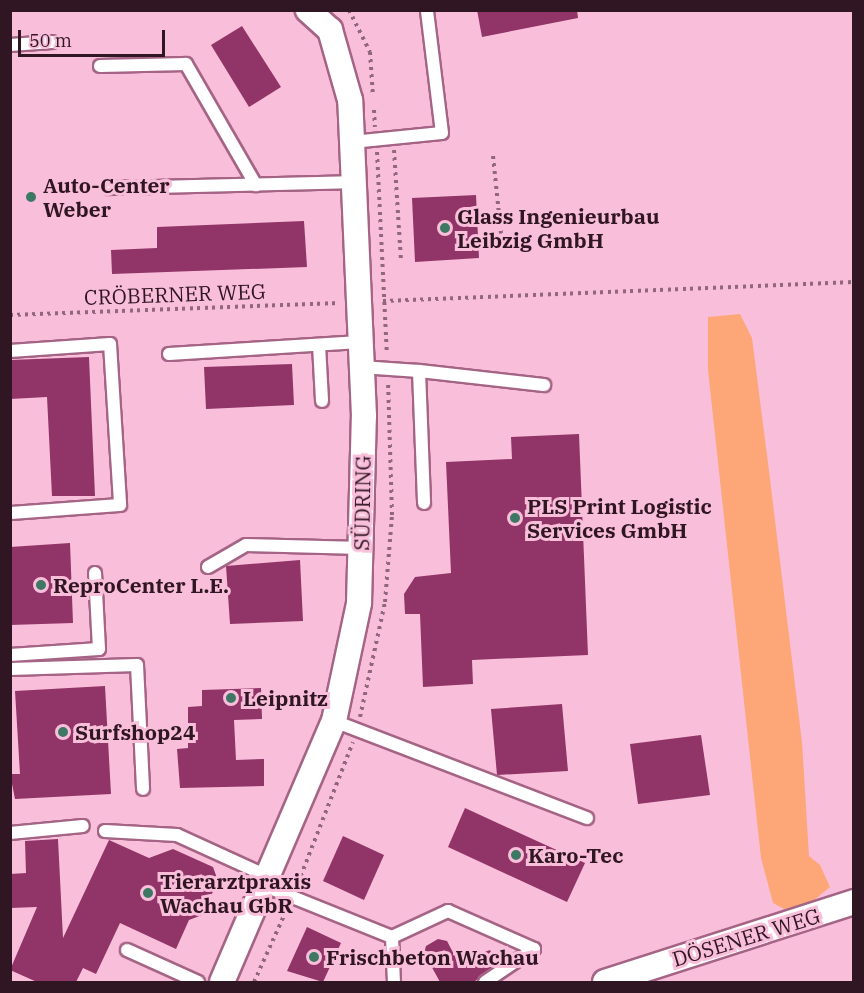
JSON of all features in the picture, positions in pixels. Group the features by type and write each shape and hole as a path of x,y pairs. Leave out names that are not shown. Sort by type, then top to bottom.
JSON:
{"street":[{"name":"SÜDRING","path":"222,982 334,721 354,641 362,548 361,367 350,100 330,30 308,10"},
{"name":"DÖSENER WEG","path":"605,982 854,902"}],"lane":[{"path":"352,142 442,133 427,10"},
{"path":"10,45 52,42"},
{"path":"100,66 186,64 256,185"},
{"path":"109,188 353,182"},
{"path":"169,354 360,342"},
{"path":"10,351 110,344 120,506 10,513"},
{"path":"319,345 322,401"},
{"path":"361,367 544,385"},
{"path":"419,371 424,502"},
{"path":"208,567 246,545 362,548"},
{"path":"10,655 99,649 95,573"},
{"path":"10,669 137,665 143,789"},
{"path":"334,721 587,818"},
{"path":"10,833 83,826"},
{"path":"105,831 177,835 267,881 392,937 448,911 534,949 485,982"},
{"path":"392,937 394,982"},
{"path":"127,950 198,982"}],"path":[{"path":"394,138 401,262"},
{"path":"493,156 501,234"},
{"path":"384,301 854,282"},
{"name":"CRÖBERNER WEG","path":"10,315 340,303"}],"shaded area":[{"path":"740,314 752,338 769,471 802,742 809,856 820,865 830,887 808,905 784,909 773,903 761,858 708,370 708,317"}],"building":[{"path":"477,10 577,10 578,18 482,37"},
{"path":"242,26 281,87 249,107 211,45"},
{"name":"Glass Ingenieurbau Leibzig GmbH","path":"476,195 479,258 415,262 412,198"},
{"path":"304,221 307,267 112,274 111,250 157,248 157,227"},
{"path":"89,357 95,496 52,496 47,397 10,399 10,360"},
{"path":"292,364 294,405 206,409 204,367"},
{"name":"PLS Print Logistic Services GmbH","path":"579,434 588,655 472,660 473,684 423,687 420,614 405,614 404,594 415,577 451,573 446,462 512,459 511,437"},
{"name":"ReproCenter L.E.","path":"70,543 73,623 10,625 10,547"},
{"path":"300,560 303,621 230,624 226,566"},
{"name":"Surfshop24","path":"105,686 111,794 15,799 10,774 20,774 15,691"},
{"path":"261,688 262,719 234,720 236,760 264,759 264,786 180,788 177,749 188,748 188,707 202,706 202,690"},
{"path":"562,704 568,771 497,775 491,709"},
{"path":"701,735 710,795 638,804 630,744"},
{"name":"Karo-Tec","path":"465,808 585,863 567,902 448,847"},
{"path":"343,836 384,855 364,900 323,881"},
{"path":"58,839 63,938 109,840 149,858 173,849 213,867 218,881 202,915 189,920 176,949 120,923 96,974 83,968 76,982 37,982 10,970 37,907 10,908 10,874 26,873 25,841"},
{"name":"Frischbeton Wachau","path":"307,927 341,943 323,982 287,971"},
{"path":"438,939 447,941 458,962 490,950 497,964 474,982 440,982 424,953 426,946"}],"place":[{"name":"Auto-Center Weber","path":"31,197"},
{"name":"Glass Ingenieurbau Leibzig GmbH","path":"445,228"},
{"name":"PLS Print Logistic Services GmbH","path":"515,518"},
{"name":"ReproCenter L.E.","path":"41,585"},
{"name":"Leipnitz","path":"231,698"},
{"name":"Surfshop24","path":"63,732"},
{"name":"Karo-Tec","path":"516,855"},
{"name":"Tierarztpraxis Wachau GbR","path":"148,893"},
{"name":"Frischbeton Wachau","path":"314,957"}]}
